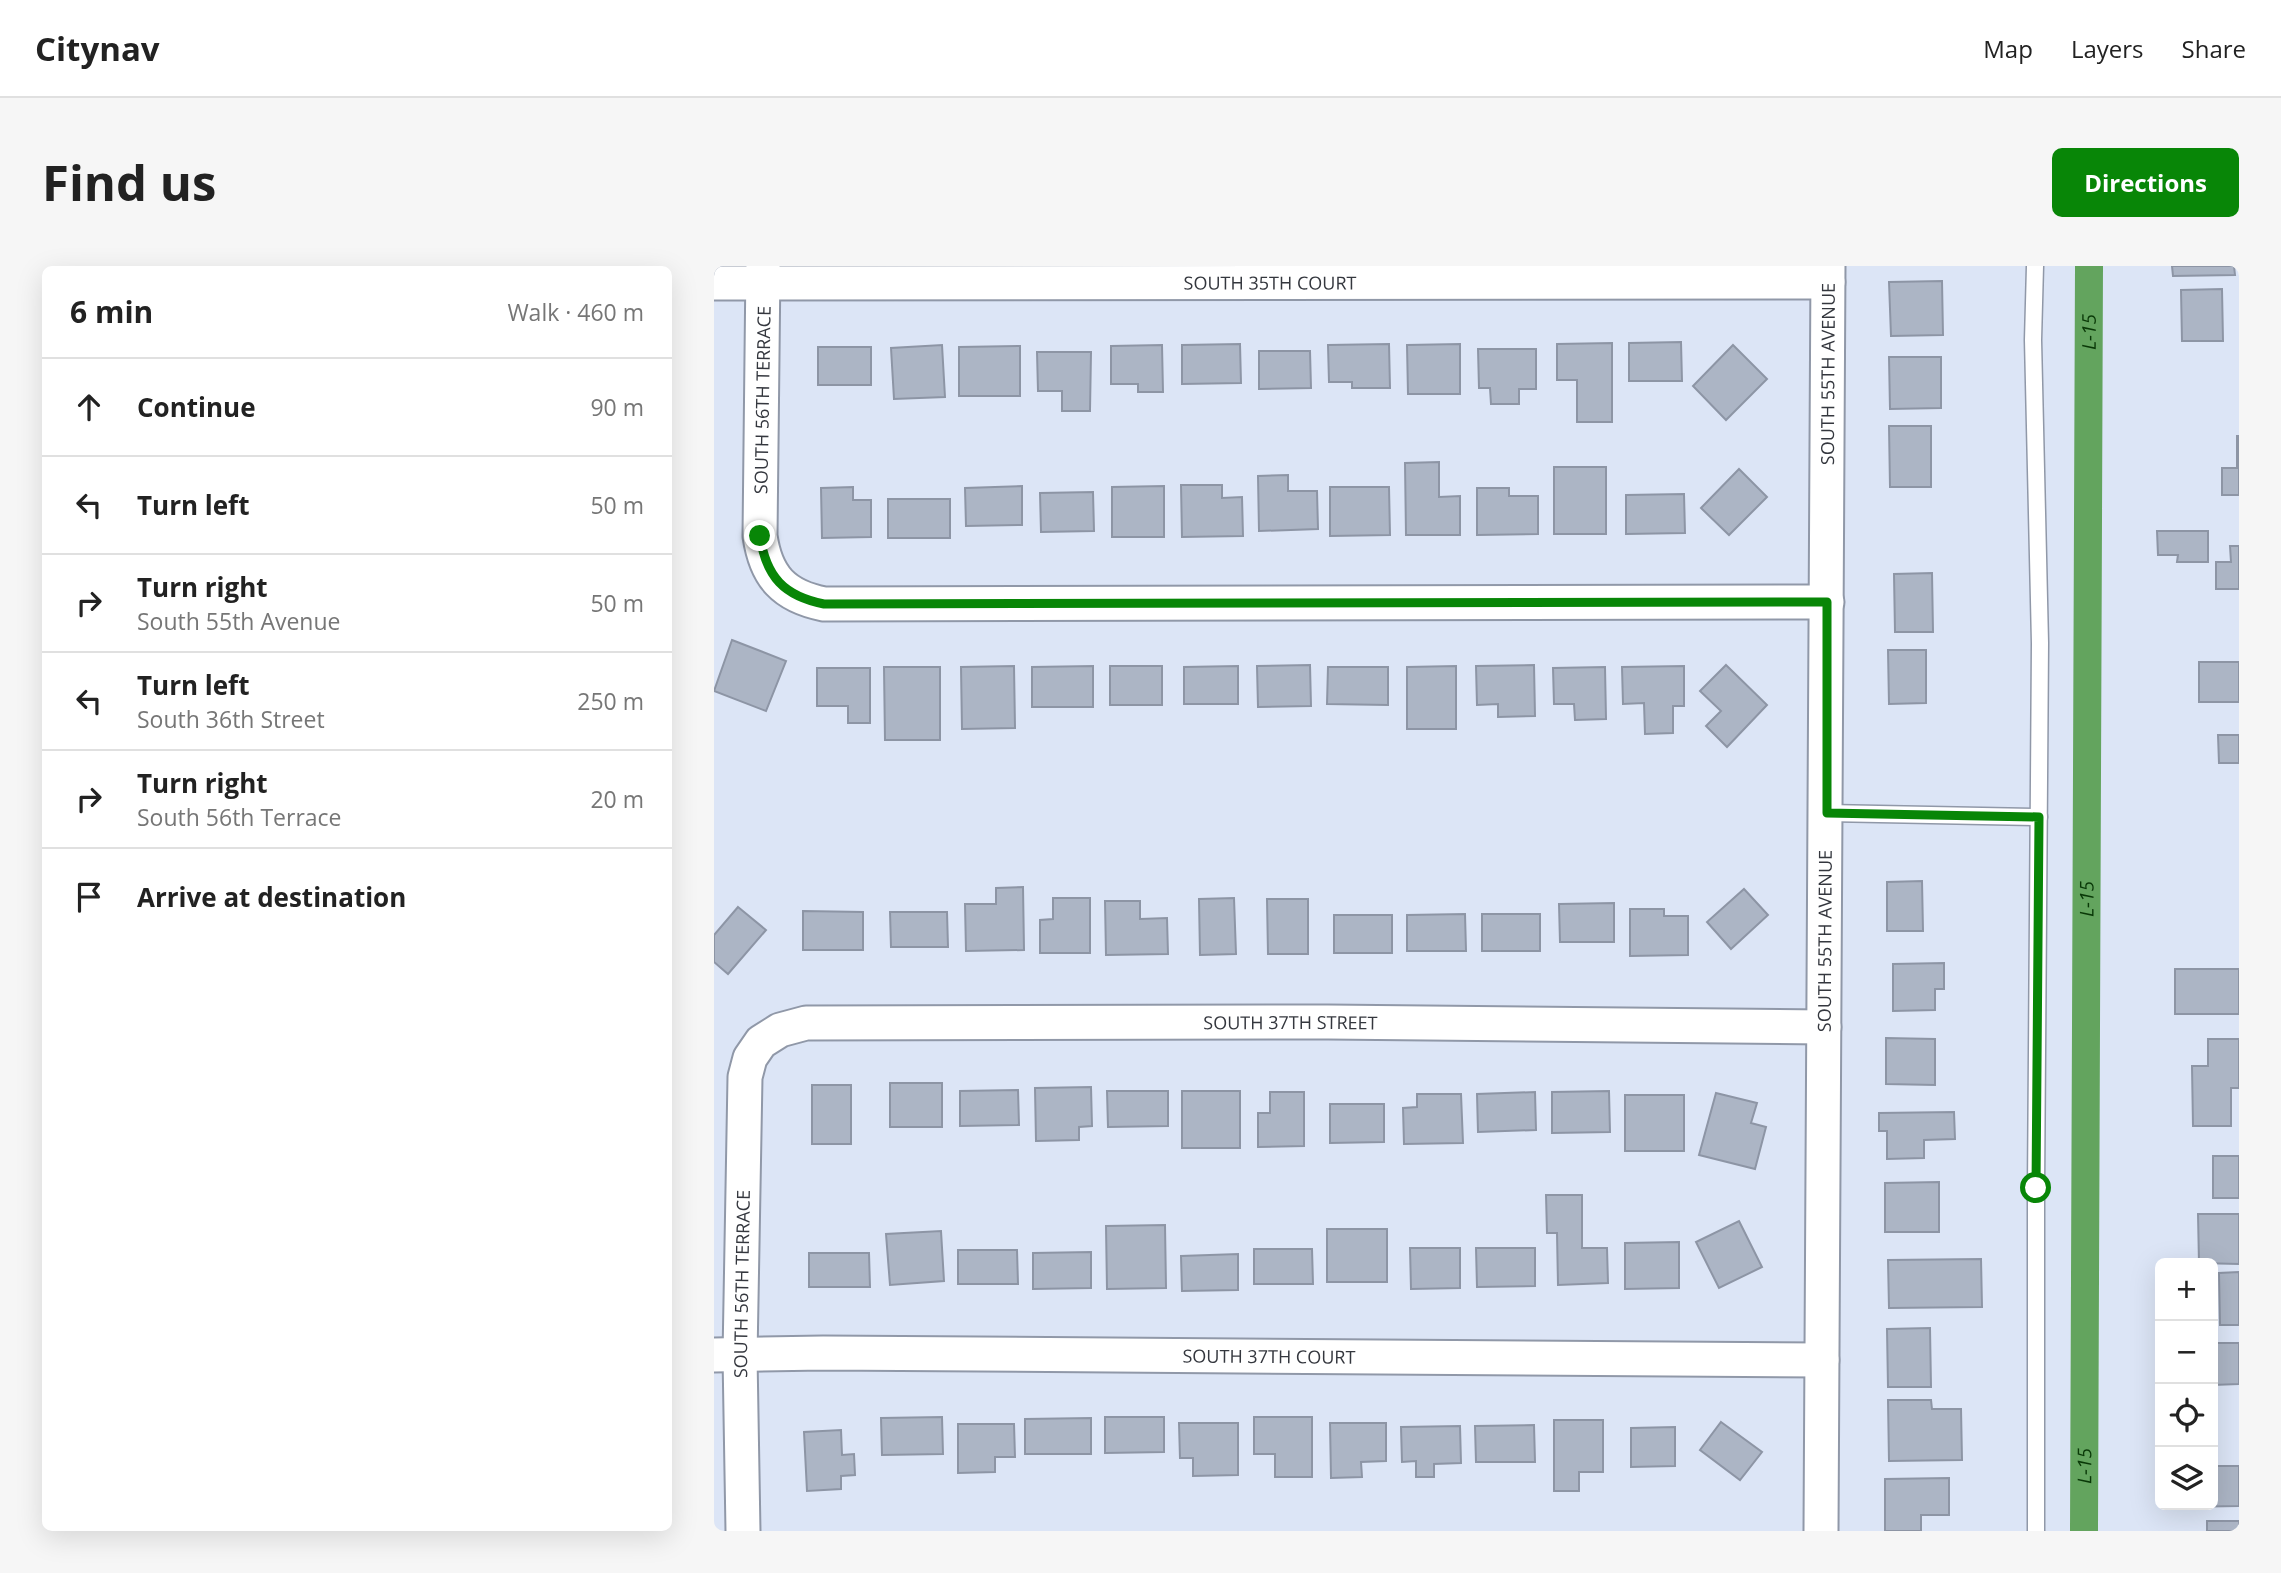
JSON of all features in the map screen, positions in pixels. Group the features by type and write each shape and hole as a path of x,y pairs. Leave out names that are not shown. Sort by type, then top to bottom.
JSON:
{"street":[{"name":"SOUTH 35TH COURT","path":"714,284 763,275 1828,274"},
{"name":"SOUTH 55TH AVENUE","path":"1821,1531 1828,274"},
{"name":"SOUTH 56TH TERRACE","path":"763,275 760,536 763,556 772,575 786,590 804,600 824,604 1827,602"},
{"name":"SOUTH 37TH STREET","path":"761,1042 780,1030 806,1023 1328,1022 1824,1027"},
{"name":"SOUTH 56TH TERRACE","path":"743,1531 727,1356 745,1181 744,1097 750,1058 761,1042"},
{"name":"SOUTH 37TH COURT","path":"727,1356 837,1353 1822,1360"}],"lane":[{"path":"2035,266 2033,340 2040,643 2036,1531"},
{"path":"1827,813 2039,817"}],"building":[{"path":"2172,266 2234,266 2235,275 2173,276"},
{"path":"1942,281 1943,335 1891,336 1889,282"},
{"path":"2222,289 2223,341 2182,341 2181,290"},
{"path":"1681,342 1682,381 1629,381 1629,343"},
{"path":"1612,343 1612,422 1577,422 1577,380 1557,380 1557,344"},
{"path":"1240,344 1241,383 1182,384 1182,345"},
{"path":"1389,344 1390,388 1352,388 1352,382 1329,382 1328,345"},
{"path":"1460,344 1460,394 1408,394 1407,345"},
{"path":"942,345 945,397 894,399 891,348"},
{"path":"1162,345 1163,392 1138,392 1138,384 1111,384 1111,346"},
{"path":"1733,345 1767,379 1726,420 1693,386"},
{"path":"1020,346 1020,396 959,396 959,347"},
{"path":"818,347 871,347 871,385 818,385"},
{"path":"1478,349 1536,349 1536,389 1519,389 1519,404 1491,404 1490,388 1479,388"},
{"path":"1259,351 1310,351 1311,388 1259,389"},
{"path":"1037,352 1091,352 1090,411 1062,411 1062,391 1038,391"},
{"path":"1889,357 1941,357 1941,408 1890,409"},
{"path":"1889,426 1931,426 1931,487 1890,487"},
{"path":"2237,436 2239,495 2222,495 2222,468 2237,468"},
{"path":"1439,462 1439,497 1460,496 1460,535 1406,535 1405,463"},
{"path":"1554,467 1606,467 1606,534 1554,534"},
{"path":"1739,469 1767,497 1729,535 1701,508"},
{"path":"1288,475 1288,491 1317,491 1318,529 1259,531 1258,476"},
{"path":"1181,485 1222,485 1222,498 1242,497 1243,536 1182,537"},
{"path":"1022,486 1022,525 966,526 965,488"},
{"path":"1164,486 1164,537 1112,537 1112,487"},
{"path":"853,487 853,500 871,500 871,537 822,538 821,488"},
{"path":"1330,487 1389,487 1390,535 1330,536"},
{"path":"1477,488 1509,488 1509,496 1538,496 1538,534 1477,535"},
{"path":"1093,492 1094,531 1041,532 1040,493"},
{"path":"1684,494 1685,533 1626,534 1626,495"},
{"path":"888,499 950,499 950,538 888,538"},
{"path":"2157,531 2208,531 2208,562 2177,562 2178,555 2158,555"},
{"path":"2230,546 2239,546 2239,589 2216,589 2216,562 2231,562"},
{"path":"1932,573 1933,632 1895,632 1894,574"},
{"path":"732,640 786,661 766,711 714,691"},
{"path":"1888,650 1926,650 1926,703 1889,704"},
{"path":"2199,662 2239,662 2239,702 2199,702"},
{"path":"1310,665 1311,706 1258,707 1257,666"},
{"path":"1534,665 1535,716 1498,717 1498,704 1477,705 1476,666"},
{"path":"1726,665 1767,705 1727,747 1706,726 1721,711 1700,691"},
{"path":"1014,666 1015,728 962,729 961,667"},
{"path":"1093,666 1093,707 1032,707 1032,667"},
{"path":"1110,666 1162,666 1162,705 1110,705"},
{"path":"1238,666 1238,704 1184,704 1184,667"},
{"path":"1456,666 1456,729 1407,729 1407,667"},
{"path":"1684,666 1684,706 1673,706 1673,733 1645,734 1644,703 1623,704 1622,667"},
{"path":"884,667 940,667 940,740 885,740"},
{"path":"1328,667 1388,667 1388,705 1327,704"},
{"path":"1605,667 1606,719 1575,720 1574,704 1554,704 1553,668"},
{"path":"817,668 870,668 870,723 848,723 848,706 817,706"},
{"path":"2218,735 2239,735 2239,763 2219,763"},
{"path":"1922,881 1923,931 1887,931 1887,882"},
{"path":"1023,887 1024,950 966,951 965,904 996,904 996,888"},
{"path":"1744,889 1768,915 1731,949 1707,922"},
{"path":"1053,898 1090,898 1090,953 1040,953 1040,920 1053,919"},
{"path":"1234,898 1236,954 1200,955 1199,899"},
{"path":"1267,899 1308,899 1308,954 1268,954"},
{"path":"1105,901 1140,901 1140,919 1167,918 1168,954 1106,955"},
{"path":"1614,903 1614,942 1560,942 1559,904"},
{"path":"738,907 766,930 728,974 714,962 714,935"},
{"path":"1630,909 1664,909 1664,916 1688,916 1688,955 1630,956"},
{"path":"803,911 863,912 863,950 803,950"},
{"path":"890,912 947,912 948,947 891,947"},
{"path":"1465,914 1466,951 1407,951 1407,915"},
{"path":"1482,914 1540,914 1540,951 1482,951"},
{"path":"1334,915 1392,915 1392,953 1334,953"},
{"path":"1944,963 1944,989 1935,989 1935,1010 1893,1011 1893,964"},
{"path":"2175,969 2239,969 2239,1014 2175,1014"},
{"path":"1886,1038 1935,1039 1935,1085 1886,1084"},
{"path":"2208,1039 2239,1039 2239,1088 2231,1088 2231,1126 2193,1126 2192,1066 2208,1066"},
{"path":"890,1083 942,1083 942,1127 890,1127"},
{"path":"812,1085 851,1085 851,1144 812,1144"},
{"path":"1091,1087 1092,1126 1079,1127 1079,1140 1036,1141 1035,1088"},
{"path":"1018,1090 1019,1125 960,1126 960,1091"},
{"path":"1107,1091 1168,1091 1168,1126 1108,1127"},
{"path":"1182,1091 1240,1091 1240,1148 1182,1148"},
{"path":"1609,1091 1610,1132 1552,1133 1552,1092"},
{"path":"1270,1092 1304,1092 1304,1146 1258,1147 1258,1113 1270,1113"},
{"path":"1535,1092 1536,1130 1478,1132 1477,1094"},
{"path":"1716,1093 1757,1103 1751,1123 1766,1127 1755,1169 1699,1155"},
{"path":"1417,1094 1461,1094 1463,1143 1404,1144 1403,1108 1417,1107"},
{"path":"1625,1095 1684,1095 1684,1151 1625,1151"},
{"path":"1330,1104 1384,1104 1384,1142 1330,1143"},
{"path":"1954,1112 1955,1139 1924,1140 1924,1158 1887,1159 1887,1131 1879,1131 1879,1113"},
{"path":"2213,1156 2239,1156 2239,1198 2213,1198"},
{"path":"1939,1182 1939,1232 1885,1232 1885,1183"},
{"path":"1546,1195 1582,1195 1582,1248 1607,1248 1608,1283 1558,1285 1557,1233 1547,1233"},
{"path":"2198,1214 2239,1214 2239,1264 2218,1263 2218,1258 2199,1258"},
{"path":"1739,1221 1762,1267 1719,1288 1696,1242"},
{"path":"1165,1225 1166,1288 1107,1289 1106,1226"},
{"path":"1327,1229 1387,1229 1387,1282 1327,1282"},
{"path":"941,1231 944,1281 890,1285 886,1234"},
{"path":"1679,1242 1679,1288 1625,1289 1625,1243"},
{"path":"1410,1248 1460,1248 1460,1288 1411,1289"},
{"path":"1476,1248 1535,1248 1535,1286 1477,1287"},
{"path":"1254,1249 1312,1249 1313,1284 1254,1284"},
{"path":"958,1250 1017,1250 1018,1284 958,1284"},
{"path":"1091,1252 1091,1288 1033,1289 1033,1253"},
{"path":"809,1253 869,1253 870,1287 809,1287"},
{"path":"1238,1254 1238,1290 1182,1291 1181,1256"},
{"path":"1981,1259 1982,1307 1889,1308 1888,1260"},
{"path":"2239,1272 2239,1325 2220,1325 2219,1273"},
{"path":"1930,1328 1931,1387 1888,1387 1887,1329"},
{"path":"2218,1343 2239,1343 2239,1384 2218,1385"},
{"path":"1888,1400 1931,1400 1932,1409 1961,1409 1962,1460 1889,1461"},
{"path":"942,1417 943,1454 882,1455 881,1418"},
{"path":"1105,1417 1164,1417 1164,1452 1105,1453"},
{"path":"1254,1417 1312,1417 1312,1477 1275,1477 1275,1454 1254,1454"},
{"path":"1091,1418 1091,1454 1025,1454 1025,1419"},
{"path":"1554,1420 1603,1420 1603,1472 1579,1472 1579,1491 1554,1491"},
{"path":"1721,1422 1762,1452 1740,1480 1700,1450"},
{"path":"1179,1423 1238,1423 1238,1475 1193,1476 1193,1458 1180,1458"},
{"path":"1330,1423 1386,1423 1386,1461 1361,1462 1362,1477 1331,1478"},
{"path":"958,1424 1014,1424 1015,1457 995,1457 995,1472 958,1473"},
{"path":"1534,1425 1535,1462 1476,1462 1475,1426"},
{"path":"1460,1426 1461,1463 1434,1464 1434,1477 1416,1477 1416,1461 1402,1462 1401,1427"},
{"path":"1675,1427 1675,1466 1631,1467 1631,1428"},
{"path":"841,1430 842,1455 854,1454 855,1475 841,1476 841,1489 807,1491 804,1432"},
{"path":"2218,1466 2239,1466 2239,1506 2218,1506"},
{"path":"1949,1478 1949,1515 1921,1515 1921,1531 1885,1531 1885,1479"},
{"path":"2207,1521 2239,1521 2239,1531 2207,1531"}],"waterway":[{"name":"L-15","path":"2084,1531 2089,266"}],"route":[{"path":"760,536 763,556 772,575 786,590 804,600 824,604 1827,602 1827,813 2039,817 2036,1188"}]}
